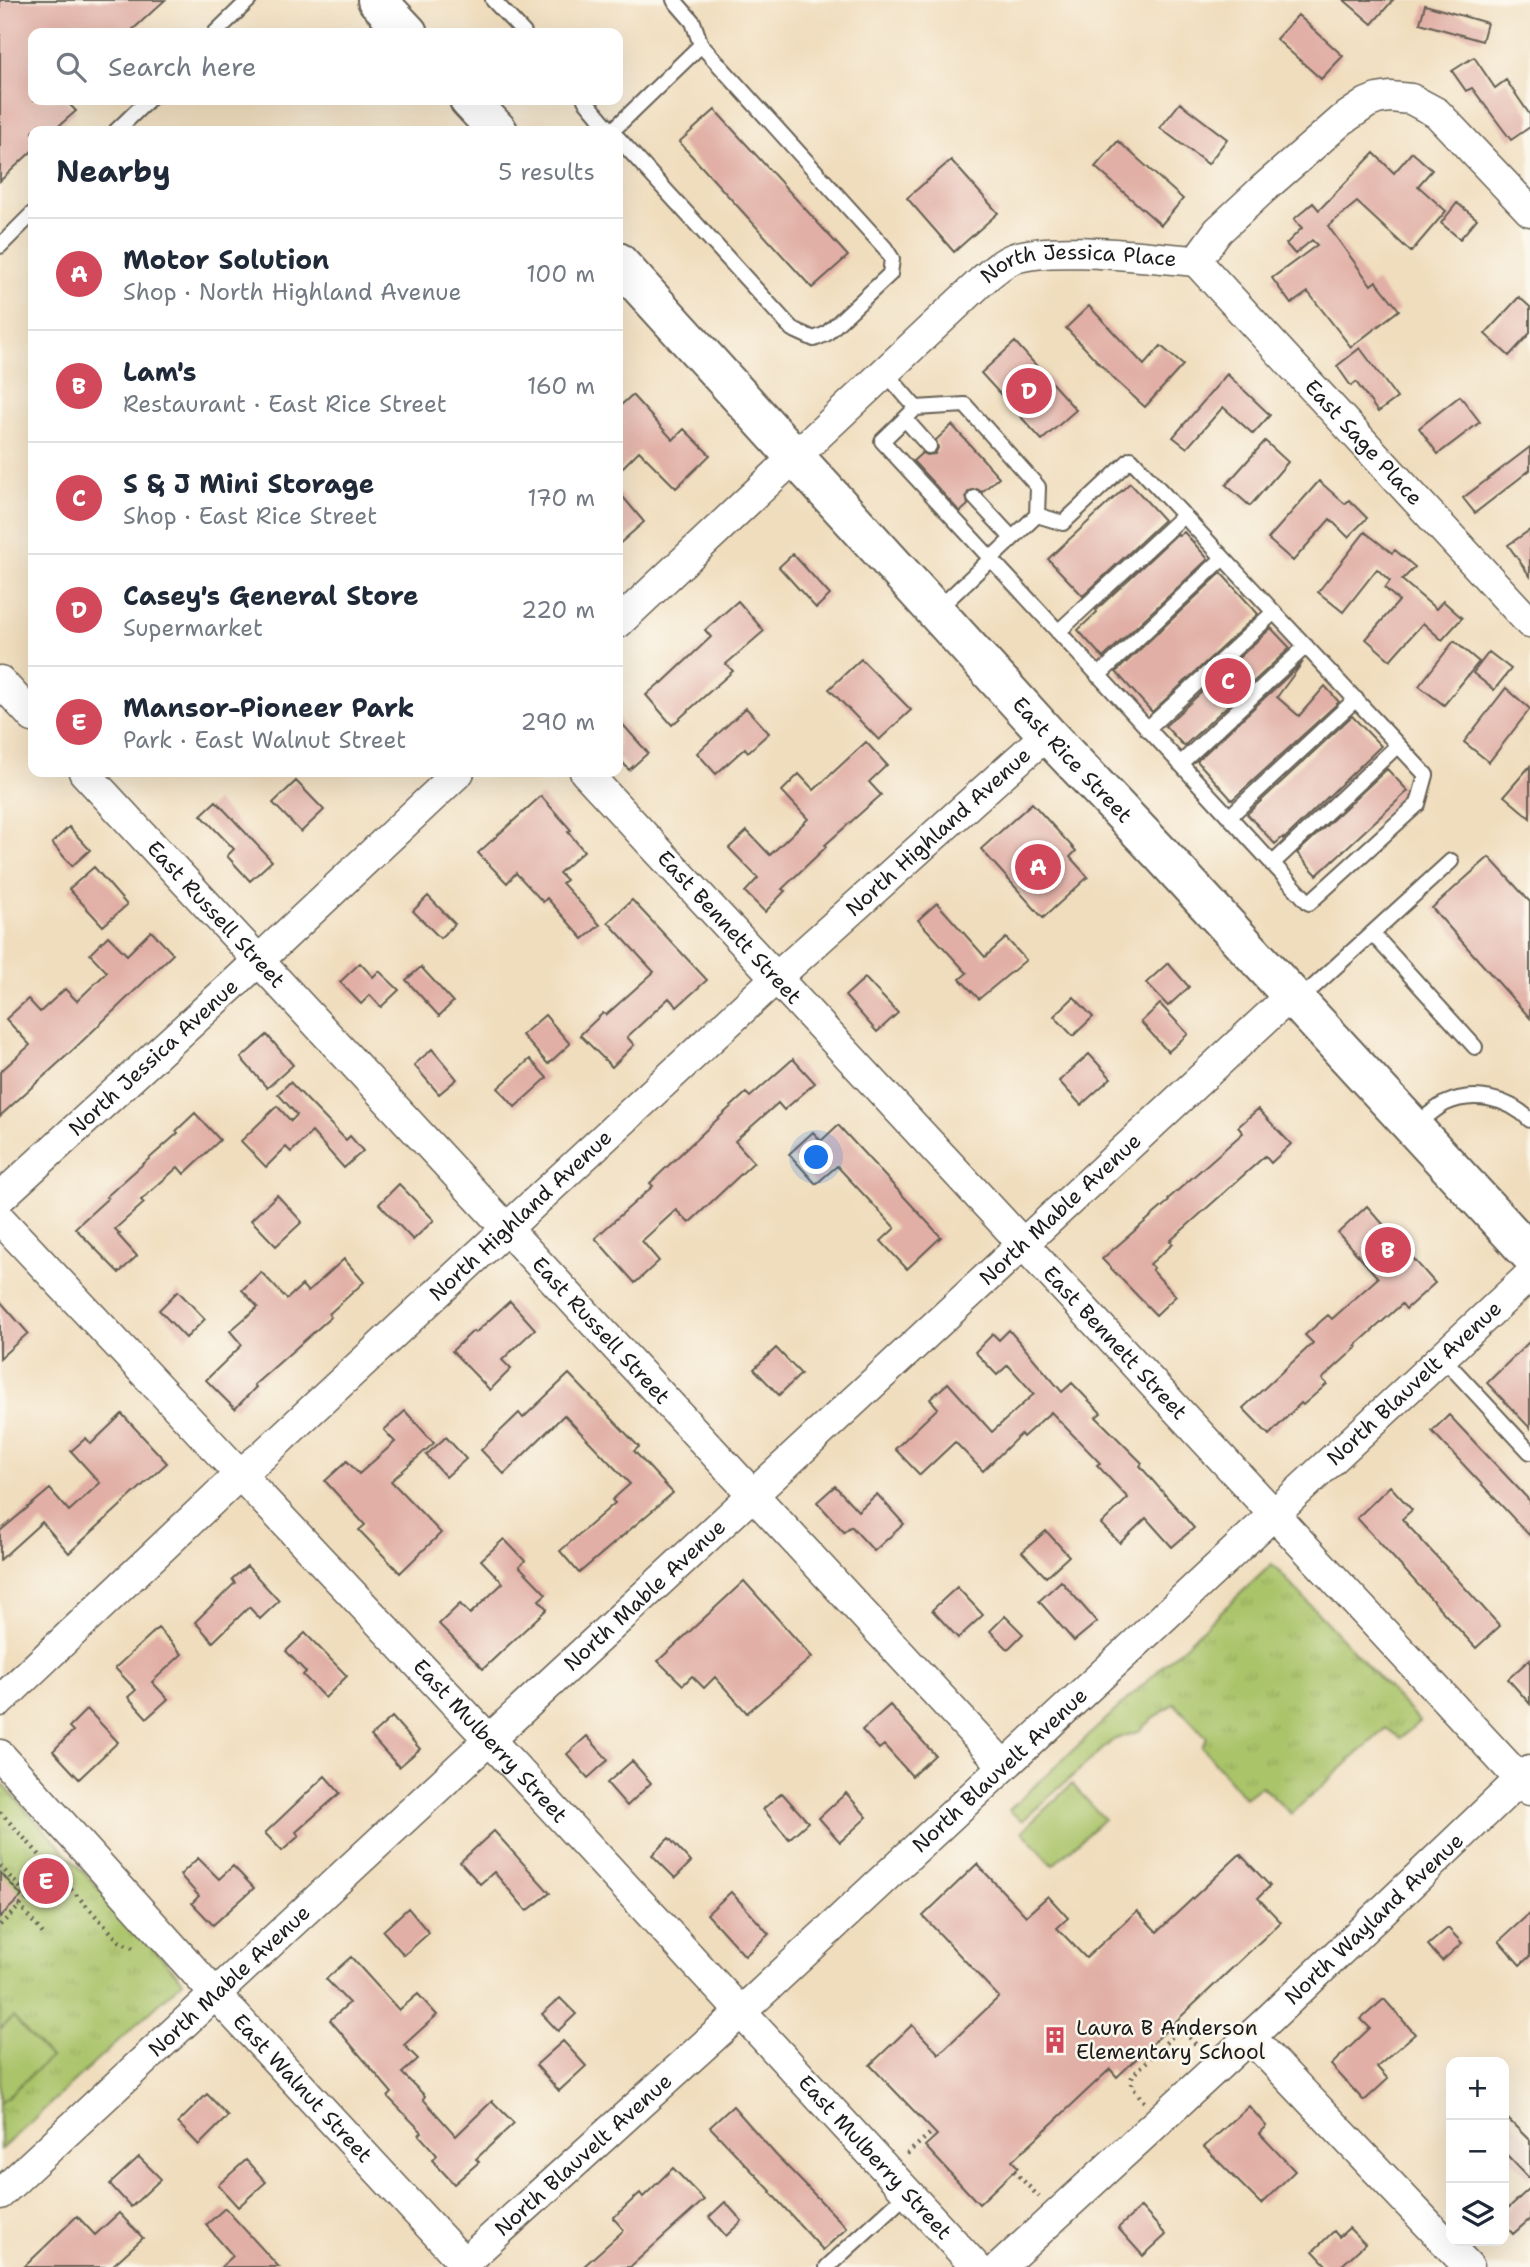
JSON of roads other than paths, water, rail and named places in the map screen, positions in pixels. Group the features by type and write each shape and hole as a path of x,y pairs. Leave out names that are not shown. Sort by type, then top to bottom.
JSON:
{"main road":[{"path":"377,0 403,28"},
{"path":"474,105 493,126"},
{"name":"East Rice Street","path":"623,267 1047,734 1530,1254"}],"street":[{"name":"North Jessica Place","path":"796,455 985,278 1012,259 1071,253 1196,261 1218,231 1342,120 1377,99 1411,99 1437,113 1530,211"},
{"name":"East Sage Place","path":"1196,261 1530,623"},
{"path":"623,618 796,455"},
{"path":"1,683 28,712"},
{"name":"North Highland Avenue","path":"0,1701 240,1474 776,978 1047,734"},
{"name":"East Russell Street","path":"89,777 1004,1766"},
{"name":"North Jessica Avenue","path":"0,1198 455,777"},
{"name":"East Bennett Street","path":"590,777 1274,1514 1527,1780"},
{"name":"North Mable Avenue","path":"0,2194 754,1496 1022,1243 1294,998"},
{"name":"East Mulberry Street","path":"0,1219 490,1741 976,2267"},
{"name":"North Blauvelt Avenue","path":"464,2263 741,2012 1530,1275"},
{"name":"East Walnut Street","path":"0,1755 215,1994 464,2263"},
{"name":"North Wayland Avenue","path":"1000,2267 1527,1780"},
{"path":"1250,2037 1469,2267"}],"lane":[{"path":"220,28 249,0"},
{"path":"493,0 519,28"},
{"path":"623,143 792,329 814,339 826,334 890,274 892,259 885,248 701,45 692,22 674,0"},
{"path":"617,126 701,45"},
{"path":"121,126 143,105"},
{"path":"590,105 608,126"},
{"path":"0,246 28,218"},
{"path":"885,372 916,408"},
{"path":"937,610 990,559 1012,538 1037,515 1038,487 965,405 916,408 882,441 990,559 1098,676 1272,863 1308,903 1418,804 1426,775 1131,459 1063,523 1037,515"},
{"path":"905,419 929,446"},
{"path":"975,498 1012,538"},
{"path":"1058,632 1184,515"},
{"path":"1098,676 1223,558"},
{"path":"1147,729 1275,612"},
{"path":"1180,764 1306,646"},
{"path":"1229,817 1356,699"},
{"path":"1272,863 1398,745"},
{"path":"1294,998 1372,933 1451,861"},
{"path":"1372,933 1475,1047"},
{"path":"1413,1128 1445,1104 1474,1096 1506,1103 1530,1120"},
{"path":"1441,1357 1530,1452"},
{"path":"827,2267 898,2182"}],"place":[{"name":"Casey's General Store","path":"1029,391"},
{"name":"S & J Mini Storage","path":"1228,681"},
{"name":"Motor Solution","path":"1038,867"},
{"name":"Lam's","path":"1388,1250"},
{"name":"Mansor-Pioneer Park","path":"46,1881"},
{"name":"Laura B Anderson Elementary School","path":"1055,2040"}]}
